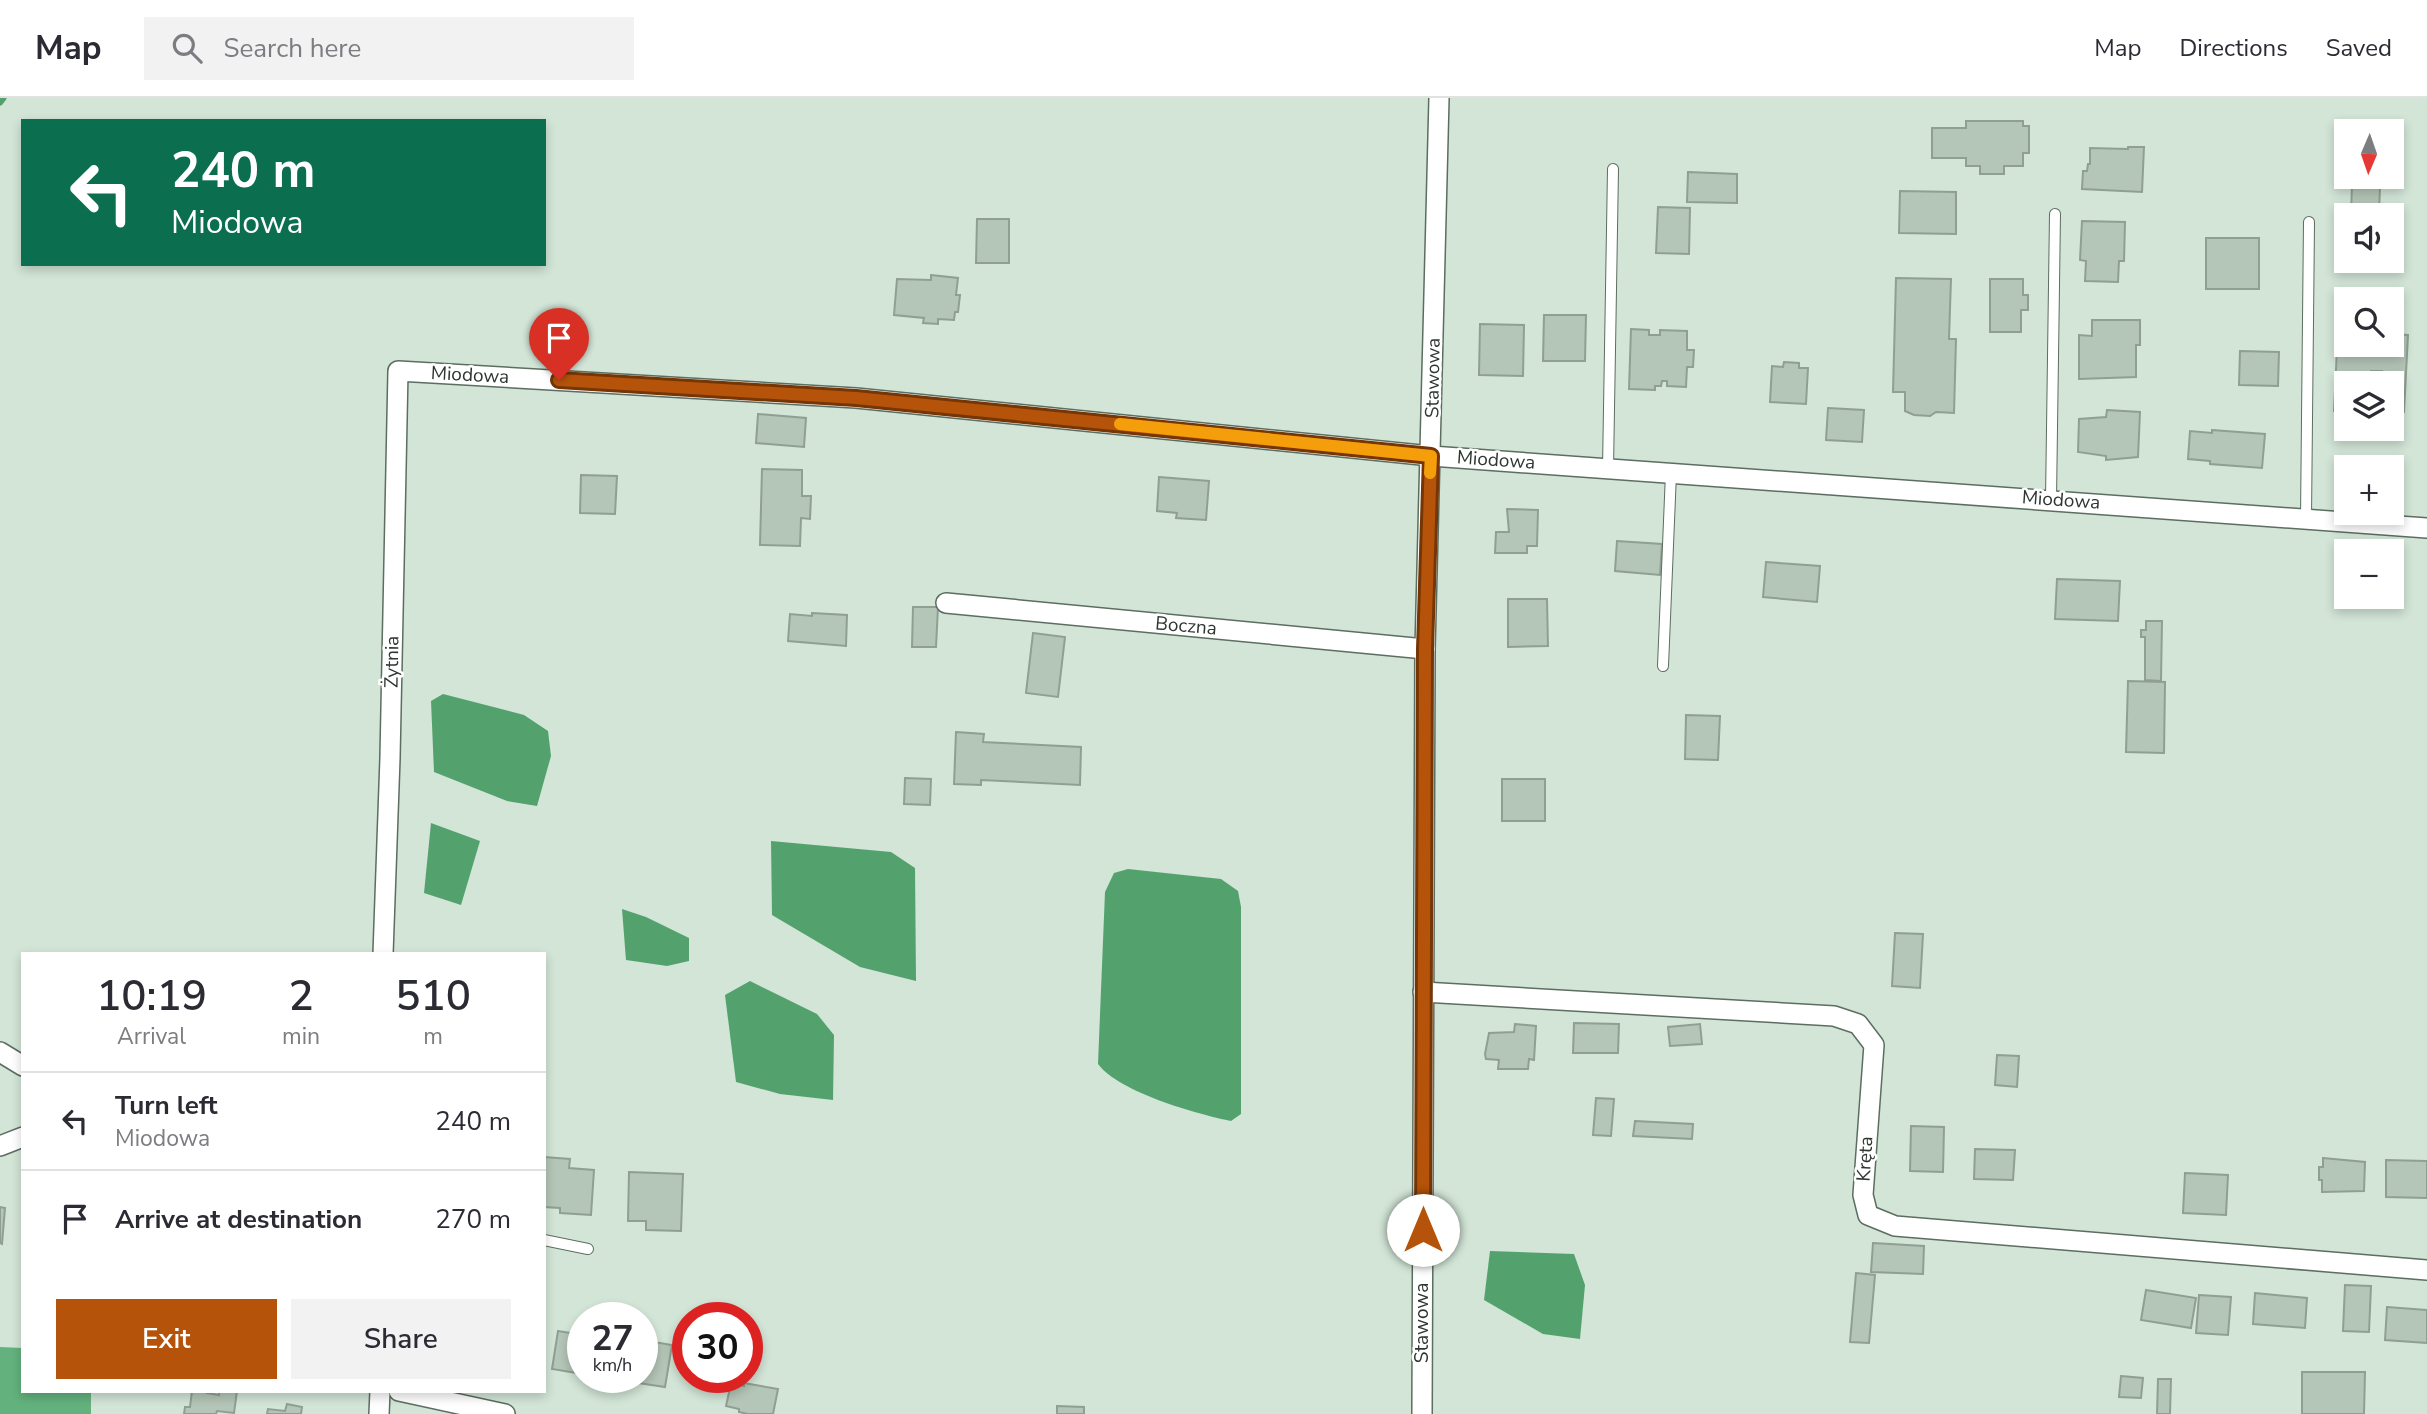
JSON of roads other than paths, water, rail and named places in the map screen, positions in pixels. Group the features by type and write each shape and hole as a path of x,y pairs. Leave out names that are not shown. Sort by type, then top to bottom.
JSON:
{"street":[{"name":"Stawowa","path":"1422,1414 1425,649 1439,98"},
{"name":"Miodowa","path":"398,370 856,398 1431,456 2427,528"},
{"name":"Żytnia","path":"383,952 391,744 398,370"},
{"name":"Boczna","path":"946,603 1425,649"},
{"name":"Kręta","path":"1423,992 1835,1016 1858,1024 1874,1045 1863,1195 1868,1215 1895,1226 2427,1270"},
{"path":"0,1052 21,1065"},
{"path":"0,1146 21,1138"},
{"path":"379,1414 380,1393"},
{"path":"408,1393 505,1414"}],"lane":[{"path":"1608,468 1613,169"},
{"path":"2051,500 2055,214"},
{"path":"2306,518 2309,222"},
{"path":"1663,666 1671,473"},
{"path":"546,1240 588,1249"}],"waterway":[{"path":"0,102 3,98"}]}
